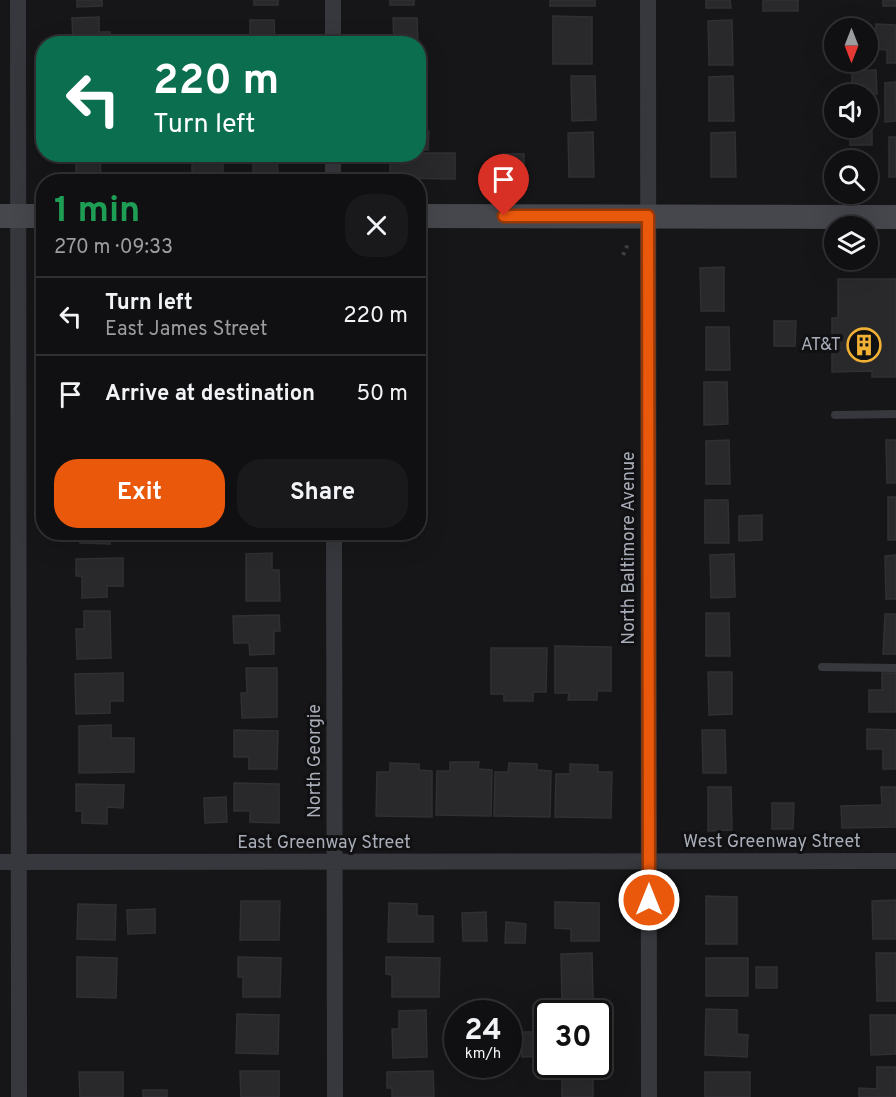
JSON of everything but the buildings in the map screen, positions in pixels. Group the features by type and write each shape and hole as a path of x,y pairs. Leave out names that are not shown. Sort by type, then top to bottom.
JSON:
{"street":[{"path":"18,0 9,216 20,862 19,1097"},
{"path":"333,0 333,36"},
{"name":"North Baltimore Avenue","path":"648,0 649,1097"},
{"path":"9,216 36,216"},
{"path":"426,216 896,217"},
{"name":"North Georgie","path":"334,540 335,1097"},
{"name":"West Greenway Street","path":"648,862 896,861"},
{"name":"East Greenway Street","path":"0,862 648,862"}],"lane":[{"path":"835,415 896,414"},
{"path":"822,667 896,668"}],"path":[{"path":"623,255 629,241"}],"place":[{"name":"AT&T","path":"864,345"}],"route":[{"path":"504,216 648,216 649,900"}]}
